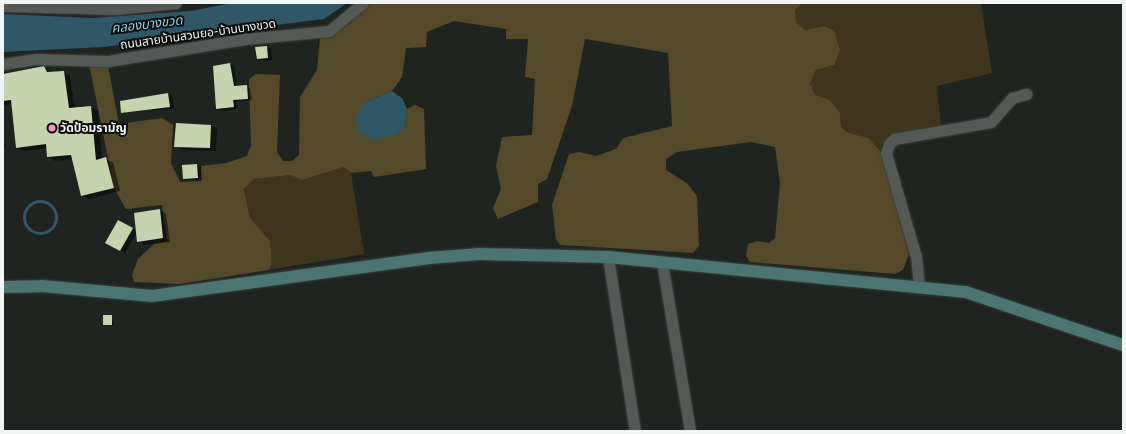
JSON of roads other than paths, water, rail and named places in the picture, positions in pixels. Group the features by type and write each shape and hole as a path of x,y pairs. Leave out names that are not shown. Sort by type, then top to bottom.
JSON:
{"main road":[{"path":"3,287 42,286 152,296 430,258 480,254 608,257 919,285 966,292 1006,303 1123,345"}],"street":[{"path":"3,6 116,8 176,3"},
{"name":"ถนนสายบ้านสวนยอ-บ้านบางขวด","path":"3,64 36,60 108,61 245,39 329,31 363,3"},
{"path":"919,285 916,258 886,153 889,144 894,139 991,122 1012,98 1026,94"},
{"path":"608,257 635,431"},
{"path":"662,262 690,431"}],"water":[{"name":"คลองบางขวด","path":"232,3 347,3 324,19 103,47 3,52 3,14 92,18 190,11"},
{"path":"392,91 402,98 407,109 405,126 396,135 375,140 359,133 355,119 362,104"}],"waterway":[{"path":"37,201 43,201 53,208 56,217 55,223 49,230 43,233 37,233 27,226 24,220 24,214 31,204 37,201"}],"place":[{"name":"วัดป้อมรามัญ","path":"52,128"}]}
